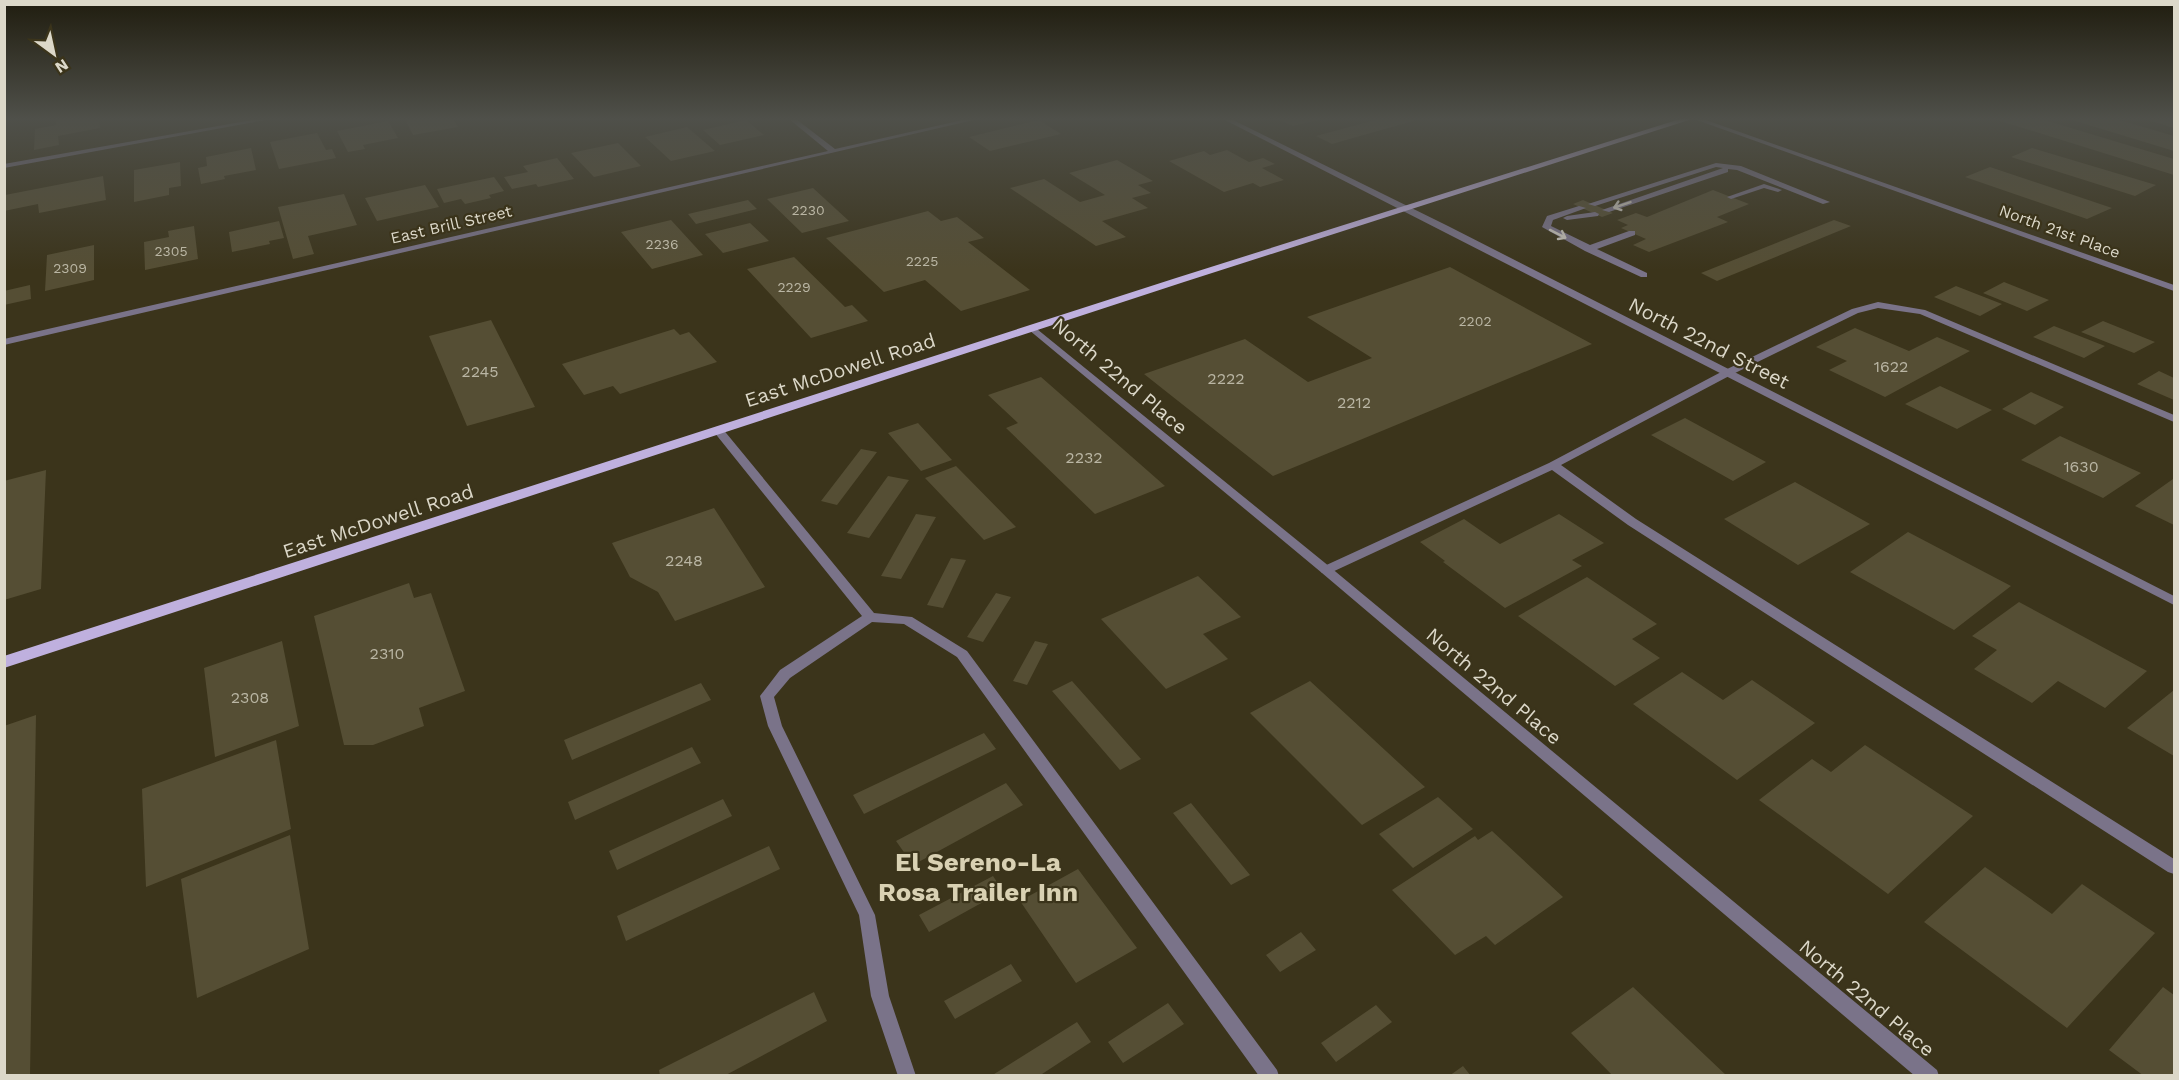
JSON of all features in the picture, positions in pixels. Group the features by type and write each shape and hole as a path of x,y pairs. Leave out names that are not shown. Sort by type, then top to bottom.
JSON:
{"main road":[{"name":"East McDowell Road","path":"4,662 1528,169"}],"street":[{"name":"East Brill Street","path":"4,342 753,169"},
{"name":"North 22nd Street","path":"1327,169 2175,601"},
{"path":"1592,204 1697,169"},
{"path":"1606,210 1701,177 1732,169"},
{"path":"1742,169 1826,202"},
{"name":"North 21st Place","path":"1840,169 2175,288"},
{"path":"1731,197 1764,186 1817,205"},
{"path":"1582,208 1550,218 1546,227 1644,275"},
{"path":"1550,218 1575,218 1595,214"},
{"path":"1588,249 1632,233"},
{"path":"1326,570 1553,465 1727,373 1855,312 1878,305 1923,312 2175,419"},
{"name":"North 22nd Place","path":"1032,328 1326,570 1930,1076"},
{"path":"718,430 870,616"},
{"path":"1553,465 1632,522 2175,867"},
{"path":"907,1076 880,996 867,915 775,726 767,696 785,674 870,616 907,620 962,654 1270,1076"}],"building":[{"path":"180,169 181,186 169,188 169,195 134,202 134,170"},
{"path":"198,169 256,169 224,176 225,179 201,184"},
{"path":"526,169 566,169 574,179 538,187 536,184 512,189 504,177 528,172"},
{"path":"587,169 626,169 594,177"},
{"path":"1082,169 1133,169 1153,181 1138,185 1151,193 1132,198 1148,208 1102,221 1126,237 1096,246 1010,188 1044,179 1080,202 1105,195 1069,173"},
{"path":"1184,169 1265,169 1284,180 1260,187 1253,183 1224,192"},
{"path":"1984,169 1997,169 2112,208 2087,219 1965,177"},
{"path":"2050,169 2104,169 2156,185 2135,196"},
{"path":"2156,169 2174,169 2174,175"},
{"path":"103,176 106,200 39,213 38,204 4,211 5,195"},
{"path":"494,177 504,191 489,195 491,198 465,204 461,199 444,203 437,189"},
{"path":"425,185 439,207 377,221 365,198"},
{"path":"813,188 849,221 802,233 767,199"},
{"path":"1713,190 1749,204 1717,217 1728,222 1649,252 1633,245 1646,239 1621,228 1628,225 1617,220 1636,213 1647,217"},
{"path":"344,194 357,225 308,236 314,254 293,259 278,207"},
{"path":"748,200 757,209 696,224 688,214"},
{"path":"1583,200 1613,213 1602,217 1573,204"},
{"path":"928,211 941,221 957,217 984,238 968,242 1030,290 961,311 925,280 884,292 826,238"},
{"path":"671,220 703,255 652,269 621,232"},
{"path":"1834,220 1851,226 1717,281 1701,273"},
{"path":"279,221 284,238 269,241 270,244 232,252 229,232"},
{"path":"750,223 769,241 723,253 705,234"},
{"path":"194,226 198,259 145,270 144,242 169,237 168,231"},
{"path":"94,245 94,280 45,291 47,255"},
{"path":"794,257 845,307 852,305 868,321 811,338 747,269"},
{"path":"1450,267 1592,344 1273,476 1144,374 1245,339 1308,382 1372,358 1307,317"},
{"path":"2004,282 2049,300 2027,311 1983,293"},
{"path":"30,285 31,299 4,305 4,291"},
{"path":"1956,286 2002,304 1980,316 1934,297"},
{"path":"491,320 535,407 467,426 429,336"},
{"path":"2103,321 2155,342 2134,353 2081,332"},
{"path":"2054,326 2105,346 2084,358 2033,337"},
{"path":"1855,328 1909,351 1937,337 1970,351 1885,397 1829,370 1847,361 1816,347"},
{"path":"674,329 680,335 689,332 717,362 620,394 613,386 584,395 562,364"},
{"path":"2159,371 2174,378 2174,400 2137,384"},
{"path":"1041,377 1165,486 1095,514 1006,428 1018,423 988,395"},
{"path":"1940,386 1992,410 1957,429 1905,404"},
{"path":"2031,392 2064,407 2035,425 2002,409"},
{"path":"1685,418 1766,462 1733,481 1651,435"},
{"path":"918,423 952,460 921,471 888,433"},
{"path":"2060,436 2141,473 2103,498 2021,460"},
{"path":"861,449 877,452 837,505 821,501"},
{"path":"956,466 1016,527 984,540 925,478"},
{"path":"46,470 41,589 4,600 4,481"},
{"path":"888,476 909,480 869,538 847,533"},
{"path":"2173,479 2174,525 2135,506"},
{"path":"1795,482 1870,524 1798,565 1724,519"},
{"path":"714,508 765,587 675,621 658,592 630,577 612,543"},
{"path":"916,514 936,517 901,579 881,576"},
{"path":"1559,514 1604,543 1572,560 1582,566 1505,608 1420,542 1464,519 1500,544"},
{"path":"1908,532 2011,586 1954,630 1850,572"},
{"path":"951,558 966,560 943,608 927,605"},
{"path":"1198,576 1241,617 1203,634 1228,659 1166,689 1101,619"},
{"path":"1587,577 1657,624 1632,639 1660,658 1615,686 1518,616"},
{"path":"409,583 414,598 431,593 465,691 419,708 424,726 373,745 344,745 314,616"},
{"path":"996,593 1011,597 983,642 967,637"},
{"path":"2019,602 2147,671 2105,708 2058,681 2032,703 1974,669 1997,650 1972,636"},
{"path":"282,641 299,726 215,757 204,668"},
{"path":"1035,641 1048,644 1027,685 1013,681"},
{"path":"1682,672 1723,700 1752,680 1815,723 1737,780 1633,704"},
{"path":"1072,681 1141,759 1120,770 1052,691"},
{"path":"1310,681 1425,787 1362,825 1250,713"},
{"path":"701,683 711,700 572,760 564,740"},
{"path":"2174,690 2174,756 2127,728"},
{"path":"36,715 30,1076 4,1076 4,726"},
{"path":"984,733 996,749 864,814 853,795"},
{"path":"276,740 291,829 146,887 142,789"},
{"path":"1865,745 1973,816 1888,894 1759,800 1812,759 1831,772"},
{"path":"692,747 701,763 575,820 568,802"},
{"path":"1006,783 1023,805 913,865 896,841"},
{"path":"1438,797 1473,829 1413,868 1379,834"},
{"path":"723,799 732,816 617,870 609,851"},
{"path":"1191,803 1250,875 1231,885 1173,813"},
{"path":"1492,831 1563,897 1495,945 1486,936 1455,955 1392,890 1475,836 1478,840"},
{"path":"290,835 309,949 197,998 181,879"},
{"path":"769,846 780,869 626,941 617,916"},
{"path":"1985,867 2052,914 2082,884 2155,933 2067,1028 1924,922"},
{"path":"1078,869 1137,948 1076,983 1020,901"},
{"path":"993,876 1003,891 929,932 919,915"},
{"path":"1301,932 1316,950 1280,972 1266,955"},
{"path":"1011,964 1022,981 955,1019 944,1001"},
{"path":"1633,987 1727,1076 1613,1076 1571,1033"},
{"path":"2163,987 2174,995 2174,1076 2144,1076 2109,1050"},
{"path":"814,992 827,1021 724,1076 660,1076 659,1070"},
{"path":"1168,1003 1184,1024 1123,1063 1108,1042"},
{"path":"1376,1005 1392,1022 1336,1062 1321,1043"},
{"path":"1077,1022 1091,1042 1039,1076 991,1076"},
{"path":"1463,1066 1471,1076 1449,1076"}],"district":[{"name":"El Sereno-La Rosa Trailer Inn","path":"978,877"}]}
